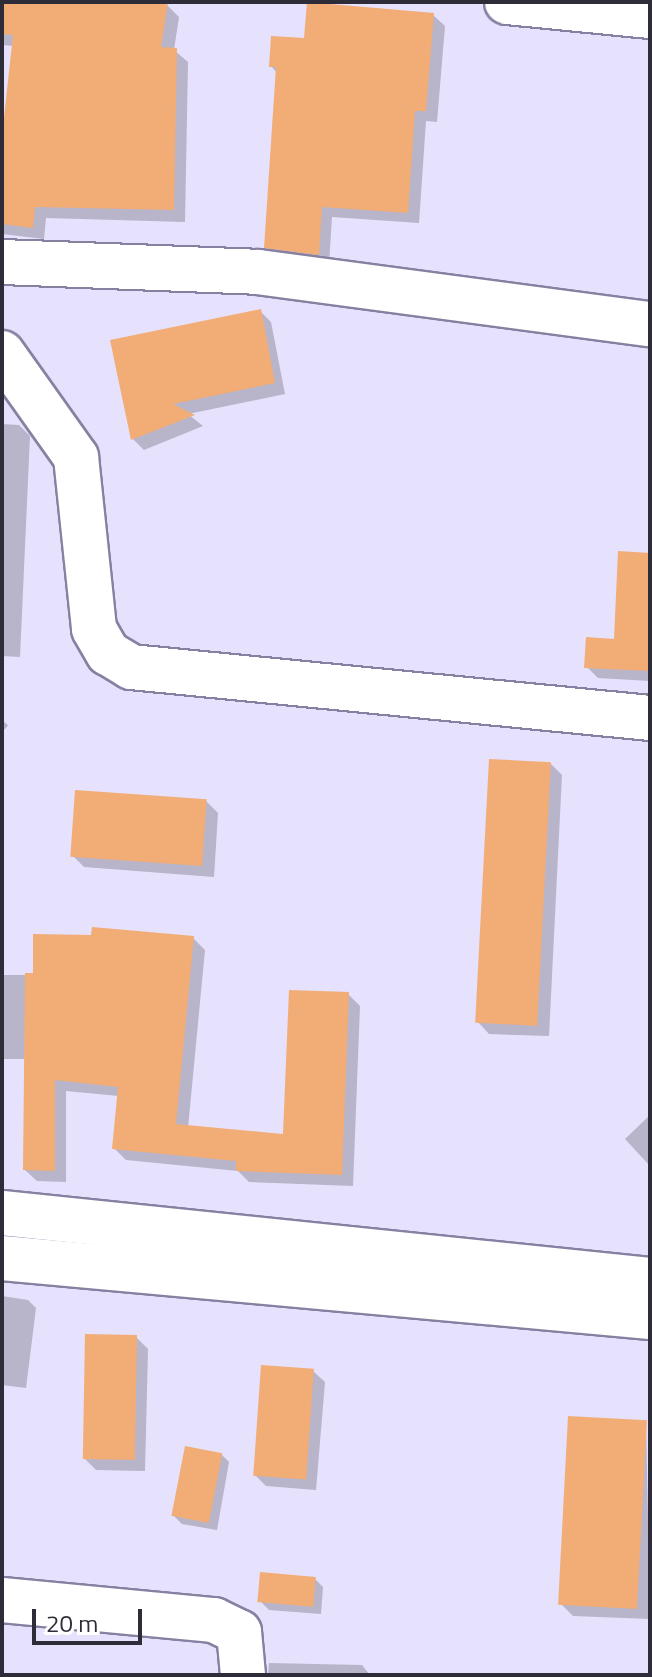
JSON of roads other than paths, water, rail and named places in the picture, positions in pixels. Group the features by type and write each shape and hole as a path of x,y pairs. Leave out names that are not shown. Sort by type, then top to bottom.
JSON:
{"street":[{"path":"507,2 557,4 650,16"},
{"path":"2,262 258,272 650,324"},
{"path":"2,353 76,457 94,629 108,653 131,667 650,718"},
{"path":"2,1213 650,1280"},
{"path":"2,1258 650,1317"},
{"path":"2,1600 214,1620 239,1632 243,1675"}]}
